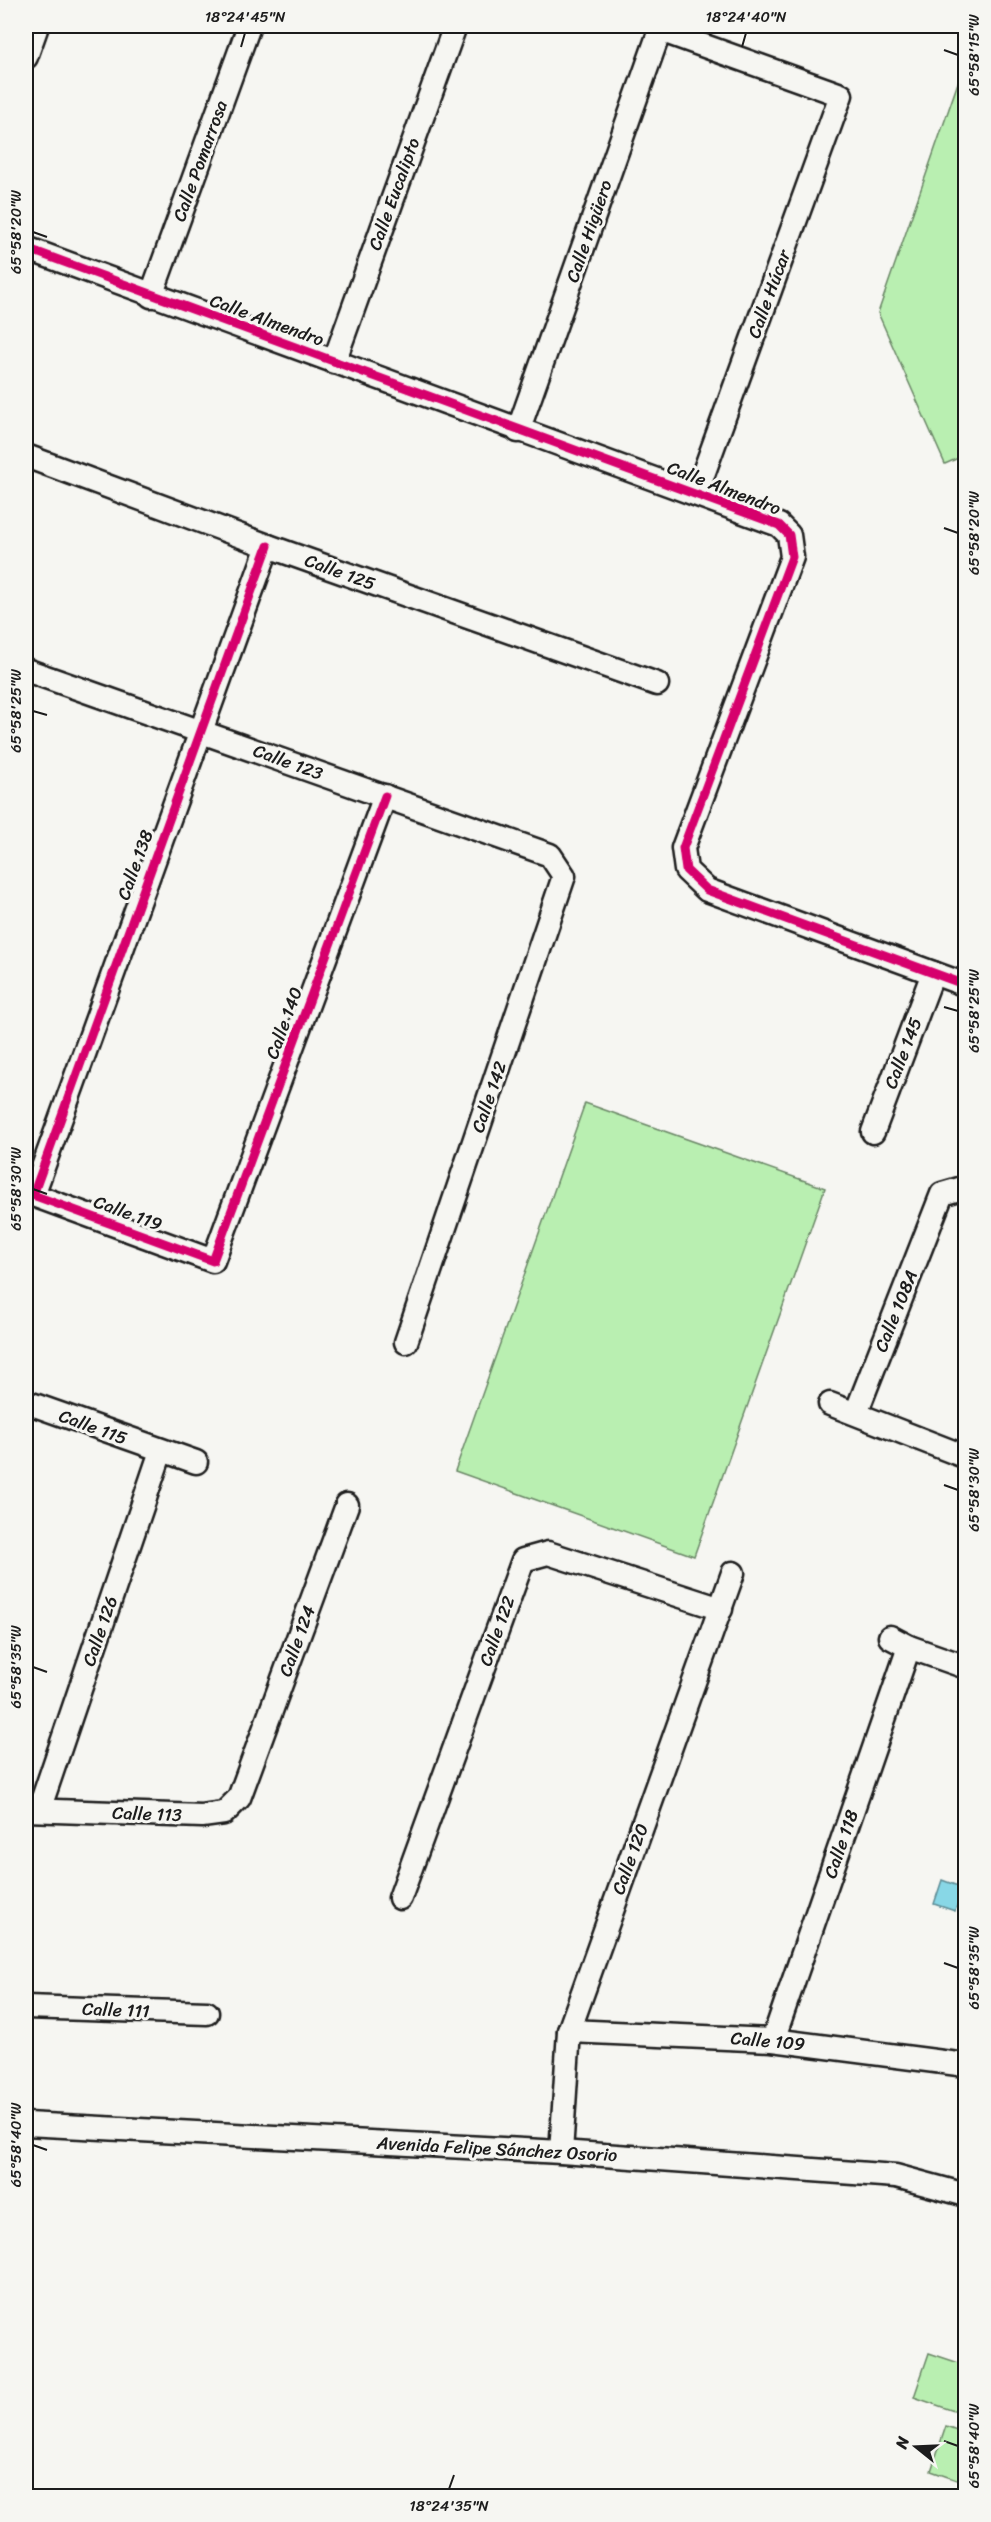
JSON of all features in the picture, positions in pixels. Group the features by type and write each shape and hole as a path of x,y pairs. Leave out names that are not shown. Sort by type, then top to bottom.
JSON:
{"street":[{"path":"26,57 37,26"},
{"name":"Calle Pomarrosa","path":"152,296 249,26"},
{"name":"Calle Eucalipto","path":"334,362 455,26"},
{"name":"Calle Higüero","path":"518,431 660,30 842,95"},
{"name":"Calle Húcar","path":"696,494 842,95"},
{"name":"Calle Almendro","path":"26,248 518,431 779,525 789,535 792,557 683,848 686,870 707,890 966,985"},
{"name":"Calle 125","path":"26,456 268,546 657,684"},
{"name":"Calle 138","path":"33,1195 268,546"},
{"name":"Calle 123","path":"26,670 550,855"},
{"name":"Calle 140","path":"213,1261 385,796"},
{"name":"Calle 142","path":"406,1342 564,876 550,855"},
{"name":"Calle 145","path":"873,1132 933,973"},
{"name":"Calle 108A","path":"856,1413 942,1194 959,1188"},
{"name":"Calle 119","path":"33,1195 213,1261"},
{"name":"Calle 115","path":"26,1402 196,1462"},
{"path":"830,1404 966,1457"},
{"name":"Calle 126","path":"32,1810 161,1451"},
{"name":"Calle 124","path":"247,1777 347,1504"},
{"name":"Calle 122","path":"400,1898 523,1560 548,1553 721,1609"},
{"name":"Calle 120","path":"561,2152 568,2031 733,1574"},
{"name":"Calle 118","path":"773,2040 900,1642 966,1667"},
{"name":"Calle 113","path":"32,1810 202,1816 224,1813 239,1798 247,1777"},
{"name":"Calle 111","path":"26,2007 207,2013"},
{"name":"Calle 109","path":"568,2031 773,2040 966,2065"},
{"name":"Avenida Felipe Sánchez Osorio","path":"26,2124 561,2152 896,2176 966,2195"}],"green space":[{"path":"965,73 965,455 945,464 878,313 961,74"},
{"path":"585,1103 825,1188 694,1556 455,1471"},
{"path":"929,2353 965,2365 965,2415 914,2397"},
{"path":"946,2426 965,2433 965,2483 931,2471"}],"water":[{"path":"942,1880 963,1888 955,1911 934,1904"}],"cycle path":[{"path":"26,248 779,525 789,535 792,557 683,848 686,870 707,890 966,985"},
{"path":"268,546 33,1195 213,1261 385,796"}]}
